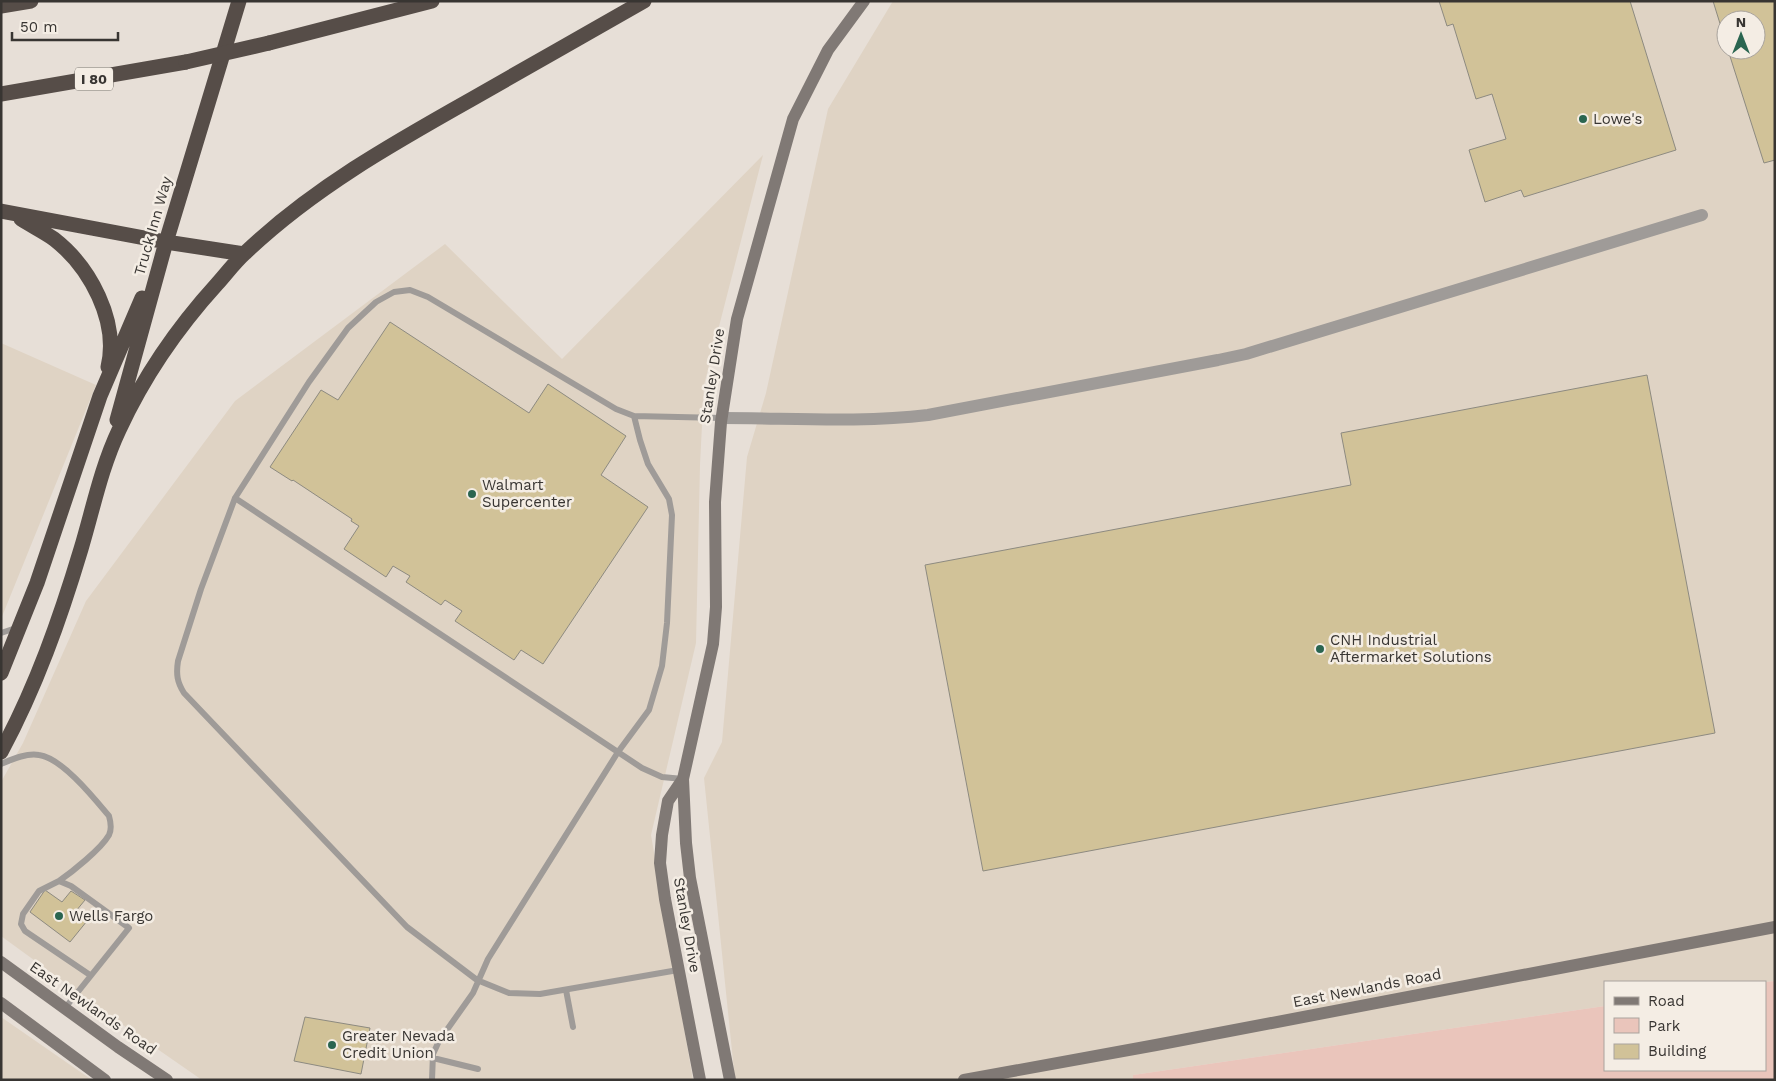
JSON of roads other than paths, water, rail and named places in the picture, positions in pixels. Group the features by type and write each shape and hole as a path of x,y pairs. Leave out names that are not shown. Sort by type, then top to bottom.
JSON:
{"highway":[{"path":"1,6 31,1"},
{"name":"Truck Inn Way","path":"105,462 166,242 238,1"},
{"name":"I 80","path":"1,94 186,62 269,43 432,1"},
{"path":"1,752 37,677 59,618 88,526 105,462 134,400 172,338 196,307 244,254 291,213 360,163 644,1"},
{"path":"7,213 244,254"},
{"path":"7,213 54,240 80,265 98,294 106,314 111,353 100,396"},
{"path":"1,673 22,625 100,396 166,242"}],"street":[{"name":"Stanley Drive","path":"730,1080 690,878 686,844 683,779 710,664 714,636 716,608 716,494 722,418 737,319 793,119 828,50 864,1"},
{"path":"722,418 901,418 956,410 1218,360 1246,354 1702,215"},
{"name":"Stanley Drive","path":"683,779 668,801 660,847 661,879 700,1080"},
{"name":"East Newlands Road","path":"964,1080 1775,927"},
{"name":"East Newlands Road","path":"1,962 167,1080"},
{"path":"1,1003 105,1080"}],"lane":[{"path":"678,970 540,994 509,993 477,980 407,927 184,693 178,683 176,672 201,589 235,498 310,382 348,328 376,302 394,292 410,290 428,297 616,409 634,416 722,418"},
{"path":"432,1080 433,1058 439,1041 473,993 477,980 488,959 618,752 649,710 662,666 668,622 672,515 669,499 648,464 634,416"},
{"path":"235,498 642,768 662,777 683,779"},
{"path":"1,633 22,625"},
{"path":"1,764 30,755 52,758 62,766 109,816 112,824 110,834 103,843 70,874 39,891 23,914 21,924 25,931 90,975"},
{"path":"59,881 71,886 129,928 65,1008"},
{"path":"566,990 572,1027"},
{"path":"433,1058 478,1069"}],"place":[{"name":"Lowe's","path":"1583,119"},
{"name":"Walmart Supercenter","path":"472,494"},
{"name":"CNH Industrial Aftermarket Solutions","path":"1320,649"},
{"name":"Wells Fargo","path":"59,916"},
{"name":"Greater Nevada Credit Union","path":"332,1045"}]}
